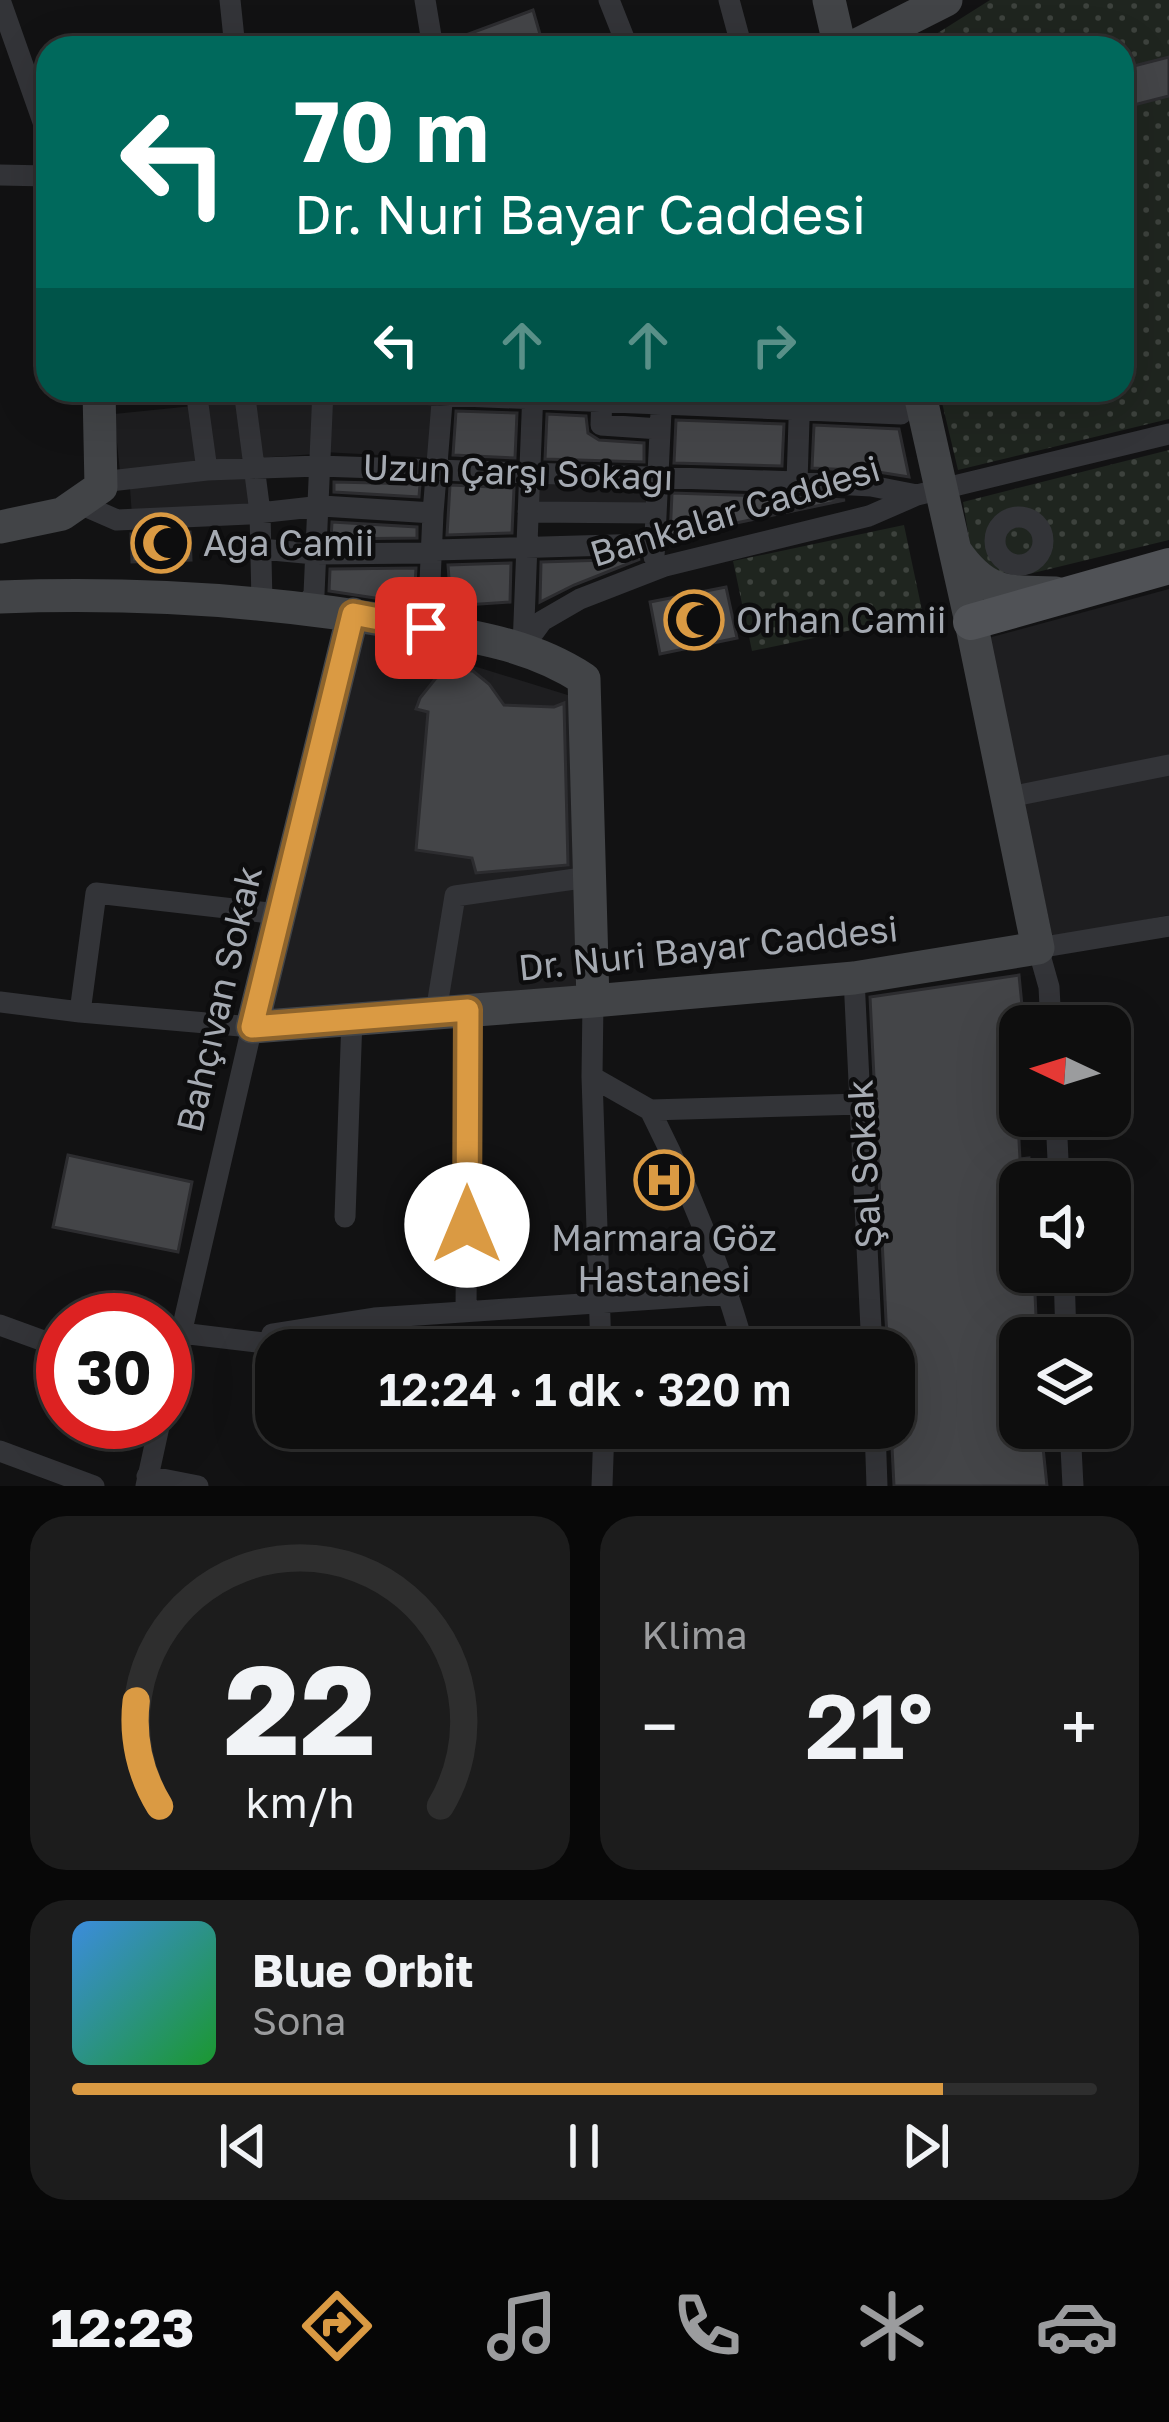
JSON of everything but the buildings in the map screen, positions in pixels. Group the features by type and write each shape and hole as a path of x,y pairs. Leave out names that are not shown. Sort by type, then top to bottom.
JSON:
{"main road":[{"path":"830,0 838,36"},
{"path":"875,36 946,0"},
{"path":"0,527 62,514 99,488 99,402"},
{"path":"910,402 929,492 955,550 1039,948"},
{"path":"955,550 982,582 1010,592 1071,593"},
{"path":"971,622 1169,566"},
{"path":"0,597 176,596 305,607 523,647 584,679 593,1001"},
{"name":"Bahçıvan Sokak","path":"252,1027 353,614"},
{"name":"Dr. Nuri Bayar Caddesi","path":"252,1027 854,978 1039,948"}],"street":[{"path":"0,0 36,102"},
{"path":"230,0 234,36"},
{"path":"609,0 623,36"},
{"path":"729,0 739,36"},
{"path":"432,2 433,36"},
{"path":"0,175 36,176"},
{"path":"198,402 207,470"},
{"path":"246,402 260,512 262,603"},
{"path":"305,607 314,594 322,402"},
{"path":"426,628 442,402"},
{"path":"523,647 533,402"},
{"path":"602,402 602,425 660,429"},
{"path":"654,559 662,402"},
{"path":"797,482 801,402"},
{"path":"929,492 1169,434"},
{"name":"Uzun Çarşı Sokağı","path":"99,488 207,470 319,466 797,482 929,492"},
{"path":"1004,476 1015,517"},
{"path":"99,488 117,520 317,507 433,513"},
{"name":"Bankalar Caddesi","path":"523,647 542,622 654,559 715,552 869,516 929,492"},
{"path":"528,512 655,513"},
{"path":"261,549 315,554 648,544 654,559"},
{"path":"1009,797 1169,765"},
{"path":"466,1312 452,1011 455,896 590,877"},
{"path":"80,1012 96,893 278,914"},
{"name":"Dr. Nuri Bayar Caddesi","path":"1039,948 1169,926"},
{"path":"1039,948 1050,1005"},
{"name":"Şal Sokak","path":"854,978 871,1329"},
{"path":"593,1001 600,1329"},
{"path":"0,1002 252,1027"},
{"path":"345,1217 352,1018"},
{"name":"Bahçıvan Sokak","path":"190,1293 252,1027"},
{"path":"592,1077 650,1110 862,1104"},
{"path":"650,1110 682,1174 739,1329"},
{"path":"321,1329 374,1318 729,1294"},
{"path":"0,1324 36,1338"},
{"path":"192,1334 255,1338"},
{"path":"154,1449 146,1481 198,1486"},
{"path":"602,1486 603,1449"},
{"path":"876,1449 877,1486"},
{"path":"1071,1449 1073,1486"},
{"path":"0,1451 94,1486"}],"shaded area":[{"path":"990,0 1169,0 1169,419 958,470 942,402 1134,402 1134,36 933,36"},
{"path":"204,402 242,402 249,458 212,462"},
{"path":"251,402 319,402 316,454 257,458"},
{"path":"326,402 439,402 435,458 323,452"},
{"path":"193,406 199,463 120,472 114,414"},
{"path":"1169,450 1169,540 1029,574 992,573 973,562 963,502"},
{"path":"252,475 256,506 132,516 130,488"},
{"path":"537,480 651,483 651,506 536,508"},
{"path":"904,525 923,615 752,651 733,561"},
{"path":"1169,589 1169,915 1053,939 988,638"},
{"path":"348,627 574,697 577,993 268,1022"}],"place":[{"name":"Ağa Camii","path":"161,543"},
{"name":"Orhan Camii","path":"694,620"},
{"name":"Marmara Göz Hastanesi","path":"664,1180"}],"route":[{"path":"426,628 353,614 252,1027 468,1010 467,1225"}]}
